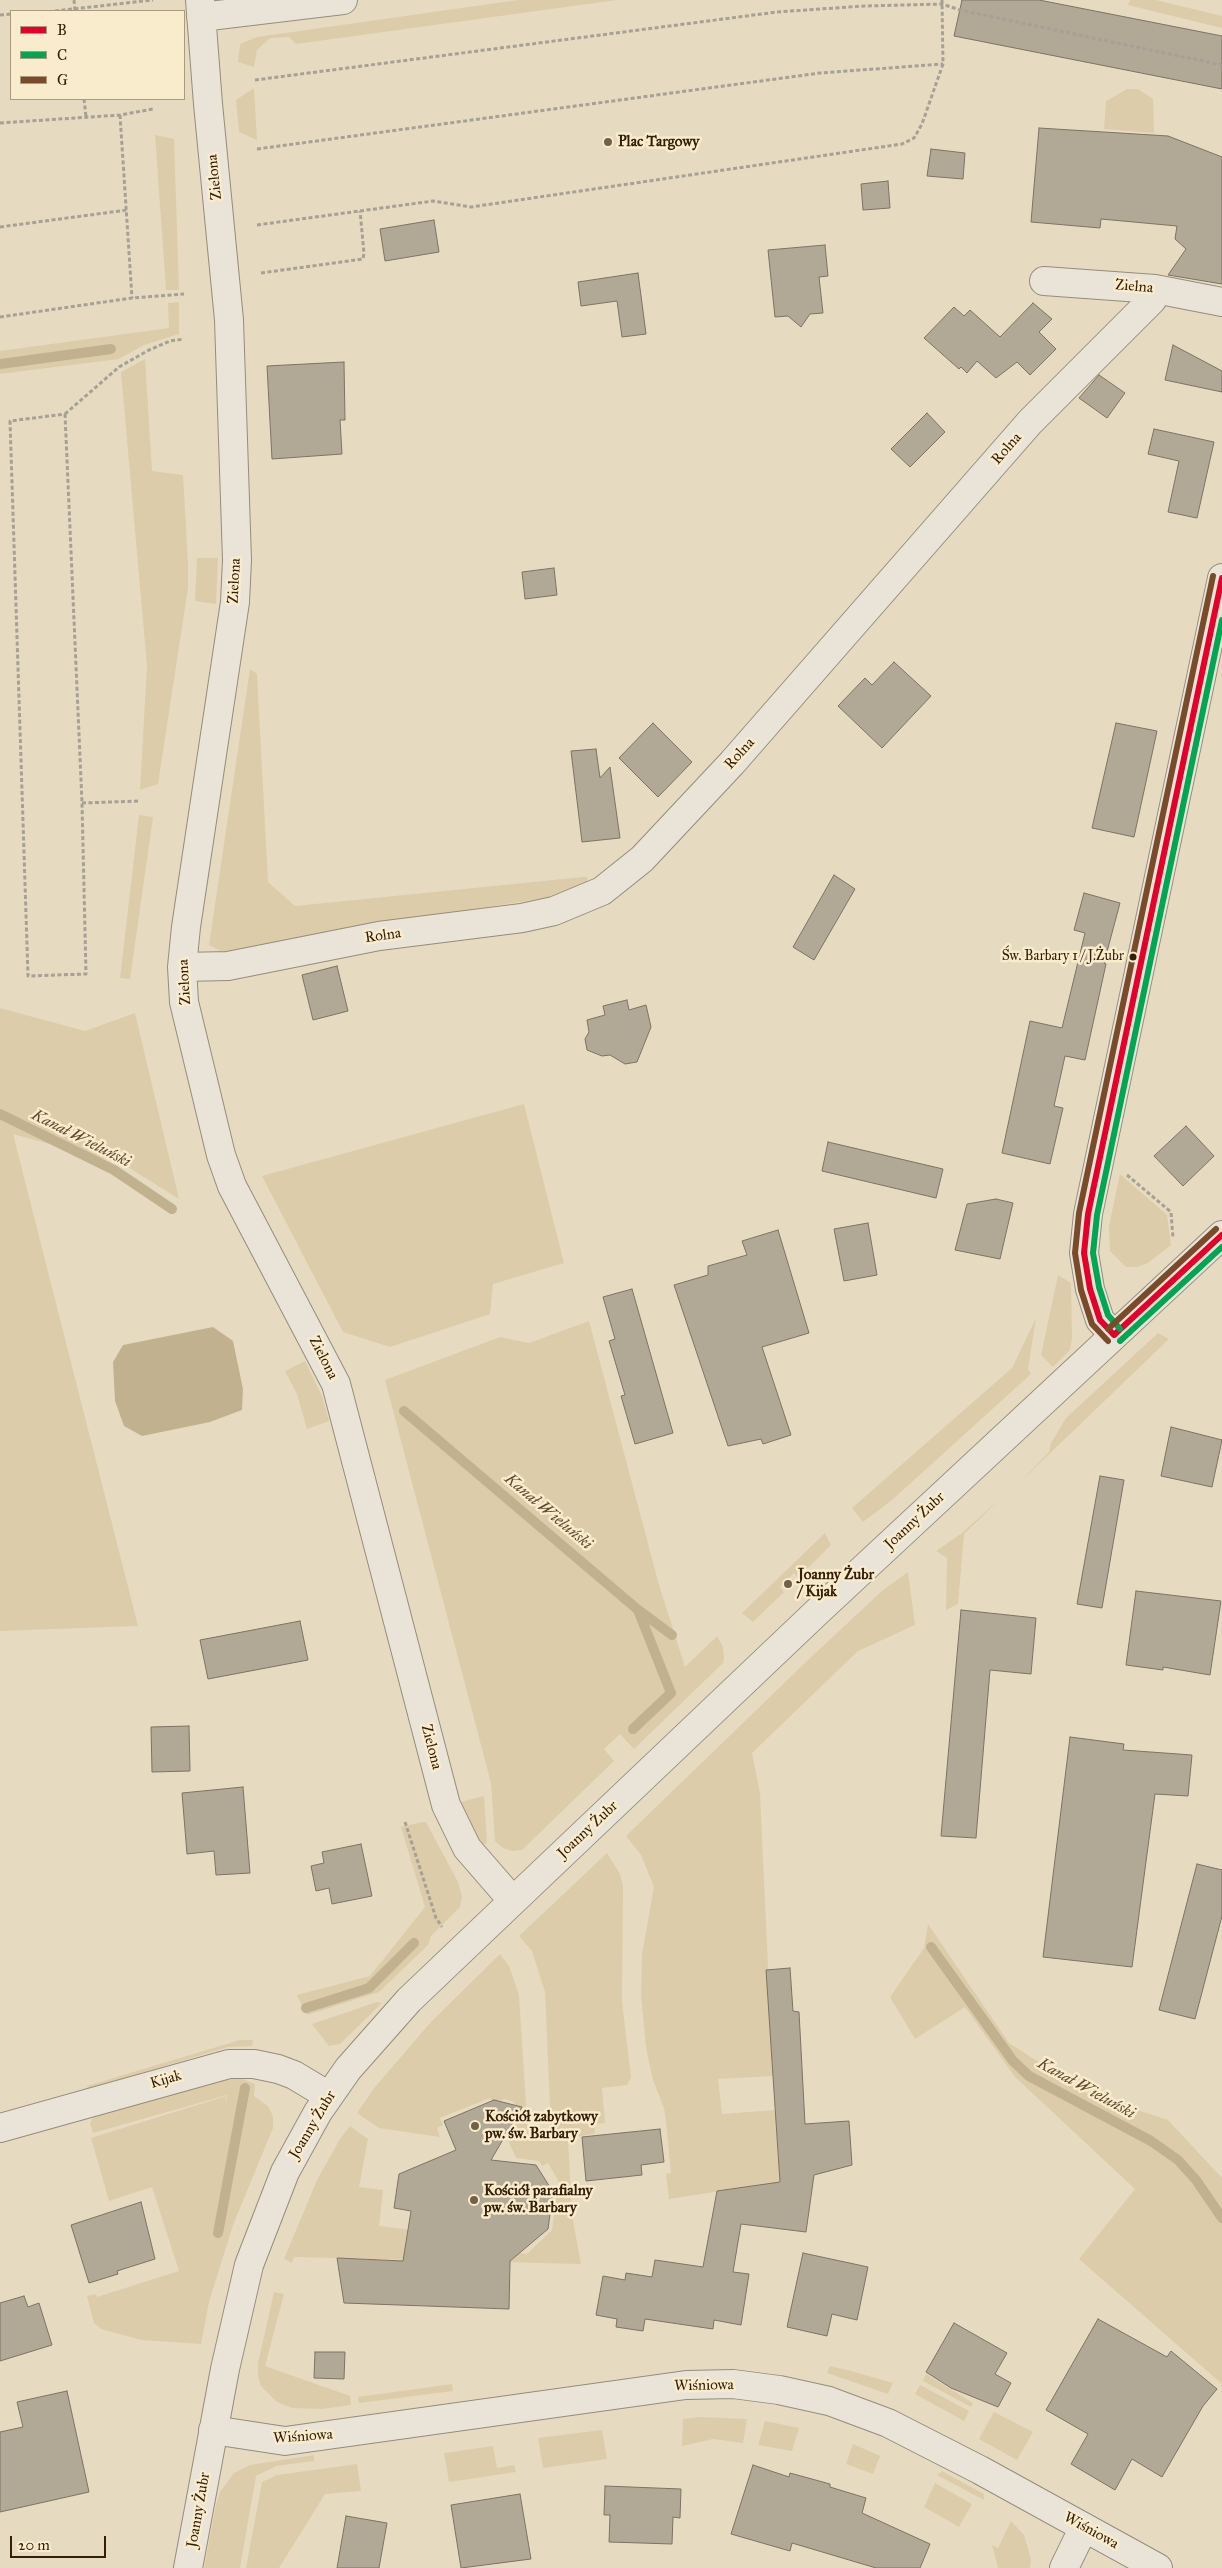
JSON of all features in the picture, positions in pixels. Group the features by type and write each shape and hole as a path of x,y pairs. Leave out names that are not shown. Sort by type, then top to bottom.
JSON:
{"street":[{"path":"201,8 343,0"},
{"name":"Zielona","path":"201,8 229,320 236,582 186,927 182,967 186,1010 221,1155 232,1186 328,1366 339,1391 446,1806 467,1848 513,1900"},
{"name":"Zielna","path":"1044,281 1155,289 1222,302"},
{"name":"Rolna","path":"182,967 228,966 380,936 522,918 554,911 602,891 642,858 732,764 1030,422 1152,300 1155,289"},
{"path":"1114,1335 1100,1320 1090,1290 1084,1253 1088,1214 1222,578"},
{"name":"Joanny Żubr","path":"188,2568 236,2314 255,2246 285,2172 329,2096 387,2023 513,1900 1222,1235"},
{"name":"Kijak","path":"0,2128 229,2064 254,2064 278,2069 294,2075 329,2096"},
{"name":"Wiśniowa","path":"213,2430 285,2441 686,2385 742,2385 779,2390 829,2401 888,2423 972,2465 1158,2568"},
{"path":"1064,2568 1084,2527"}],"path":[{"path":"74,0 75,10 153,0"},
{"path":"257,224 433,201 471,207 902,144 914,138 922,124 943,64 942,2"},
{"path":"255,80 777,12 942,2 960,10 1222,64"},
{"path":"257,149 820,73 943,64"},
{"path":"84,100 86,118"},
{"path":"0,123 120,115 153,109"},
{"path":"120,115 132,298"},
{"path":"0,227 126,210"},
{"path":"261,273 363,259 360,211"},
{"path":"0,317 132,298 184,294"},
{"path":"65,414 82,803 86,974 28,976 10,421 65,414 119,367 149,350 170,341 184,339"},
{"path":"82,803 139,801"},
{"path":"1124,1172 1171,1212 1173,1242"},
{"path":"405,1822 438,1922 446,1932"}],"shaded area":[{"path":"518,0 617,0 296,44 289,37 270,38 257,50 254,67 238,62 240,44 257,37"},
{"path":"1130,0 1156,0 1222,16 1222,28 1128,5"},
{"path":"254,88 257,140 239,132 236,100"},
{"path":"1127,89 1138,89 1153,99 1154,133 1104,129 1106,101"},
{"path":"155,135 174,139 179,290 166,290"},
{"path":"179,302 179,334 144,345 119,359 0,374 0,351 169,328 168,303"},
{"path":"145,359 152,471 183,475 188,588 158,784 140,790 147,666 121,372"},
{"path":"197,558 218,558 216,604 195,601"},
{"path":"250,669 257,674 268,882 295,906 583,877 587,877 588,883 546,898 361,926 229,953 209,945"},
{"path":"139,815 153,817 130,979 120,978"},
{"path":"0,1008 85,1031 135,1013 179,1199 123,1164 13,1134 138,1626 0,1631"},
{"path":"524,1104 564,1263 493,1284 490,1314 390,1347 343,1332 262,1176"},
{"path":"1120,1174 1167,1215 1171,1245 1148,1263 1137,1267 1126,1267 1110,1251 1109,1226"},
{"path":"1058,1275 1071,1283 1072,1338 1070,1350 1053,1367 1041,1355"},
{"path":"1036,1318 1028,1369 1031,1374 892,1500 863,1522 852,1508 1012,1368"},
{"path":"589,1321 659,1585 685,1667 717,1636 723,1647 724,1658 723,1663 634,1749 620,1734 604,1749 614,1761 522,1850 512,1851 503,1848 495,1841 491,1783 385,1380 500,1337 529,1343"},
{"path":"213,1327 233,1341 243,1389 242,1410 210,1422 142,1436 124,1426 115,1401 113,1362 123,1345"},
{"path":"1158,1333 1169,1339 1019,1483 1049,1452 1051,1443 1066,1418"},
{"path":"305,1361 322,1396 329,1421 307,1429 297,1394 285,1371"},
{"path":"1001,1498 964,1534 958,1604 946,1610 947,1558 936,1551 962,1533"},
{"path":"825,1533 831,1545 798,1578 794,1573 780,1587 784,1592 753,1622 742,1613"},
{"path":"908,1572 915,1625 858,1651 752,1753 760,1793 773,2076 718,2079 722,2114 775,2110 780,2182 669,2199 666,2174 671,2173 666,2122 664,2108 653,2080 646,2048 641,1995 642,1954 654,1887 641,1855 626,1836 808,1660 883,1590"},
{"path":"484,1796 487,1843 484,1845 475,1834 461,1802"},
{"path":"426,1822 458,1882 462,1897 460,1907 431,1936 428,1945 379,1992 307,2015 297,1995 370,1976 425,1907 401,1827"},
{"path":"607,1853 620,1874 623,1886 622,2002 631,2077 627,2085 602,2088 605,2123 594,2124 595,2133 568,2139 572,2215 581,2264 294,2257 292,2263 284,2259 317,2180 340,2139 350,2126 368,2139 359,2187 383,2190 379,2226 419,2231 503,2251 527,2254 552,2230 557,2192 555,2187 560,2184 548,2163 542,2166 539,2161 516,2158 508,2140 518,2138 514,2125 520,2115 514,2102 504,2099 493,2104 490,2098 440,2118 443,2125 437,2128 440,2137 379,2128 357,2113 375,2087 431,2022 500,1954 509,1966 519,1995 528,2135 551,2130 545,1992 532,1951 519,1936"},
{"path":"928,1924 1009,2043 1088,2094 1168,2120 1222,2178 1222,2384 1079,2259 1135,2189 1015,2077 965,2007 915,2039 890,1997 924,1948"},
{"path":"377,2002 382,2003 340,2044 329,2046 312,2024"},
{"path":"240,2040 253,2040 252,2046 228,2047 88,2089 87,2086"},
{"path":"240,2078 255,2084 254,2096 268,2106 273,2116 273,2128 233,2225 209,2302 201,2344 141,2340 101,2329 94,2323 87,2296 96,2294 97,2297 179,2271 152,2187 109,2201 91,2138 226,2096 225,2107 227,2095 93,2133 90,2123 94,2116 206,2083"},
{"path":"274,2292 284,2294 265,2366 350,2396 351,2405 322,2409 292,2408 277,2402 261,2386 258,2376 258,2363"},
{"path":"830,2366 893,2383 888,2394 827,2373"},
{"path":"926,2374 973,2403 971,2407 923,2381"},
{"path":"452,2384 453,2391 359,2403 358,2397"},
{"path":"920,2385 969,2411 964,2421 915,2394"},
{"path":"994,2412 1033,2432 1017,2460 979,2439"},
{"path":"699,2417 747,2419 743,2443 713,2439 682,2446 683,2419"},
{"path":"765,2421 799,2428 792,2451 758,2445"},
{"path":"602,2430 607,2459 543,2468 538,2438"},
{"path":"853,2444 880,2456 873,2474 846,2464"},
{"path":"493,2446 497,2468 514,2465 516,2472 449,2482 444,2453"},
{"path":"314,2455 314,2461 276,2466 256,2476 240,2568 204,2568 220,2492 234,2473 250,2465"},
{"path":"357,2464 361,2491 325,2494 279,2568 246,2568 262,2482 277,2475"},
{"path":"942,2471 984,2494 984,2500 937,2475"},
{"path":"935,2483 972,2504 959,2527 924,2507"},
{"path":"1011,2521 1024,2535 1031,2559 1030,2568 998,2568 992,2545 998,2548"}],"building":[{"path":"962,0 1039,0 1222,36 1222,89 954,36"},
{"path":"1039,128 1168,136 1222,157 1222,284 1168,275 1186,249 1175,239 1177,226 1101,219 1100,228 1031,222"},
{"path":"931,149 965,153 963,179 927,176"},
{"path":"888,181 890,208 863,210 861,184"},
{"path":"434,220 439,252 385,261 380,229"},
{"path":"825,245 828,276 819,277 823,313 810,314 801,327 788,316 775,317 768,250"},
{"path":"638,273 646,334 622,337 617,301 581,306 578,282"},
{"path":"1033,303 1052,319 1039,332 1056,349 1030,375 1017,362 996,378 977,361 967,373 961,367 959,369 924,338 954,307 964,316 970,310 1000,337"},
{"path":"1173,345 1222,371 1222,392 1165,380"},
{"path":"344,362 345,420 340,420 342,454 272,459 267,366"},
{"path":"1099,375 1125,393 1107,418 1079,398"},
{"path":"927,413 945,432 910,467 891,449"},
{"path":"1154,429 1214,442 1197,518 1168,512 1179,461 1148,454"},
{"path":"554,568 557,595 525,599 522,572"},
{"path":"894,662 931,696 882,748 838,706 865,678 872,685"},
{"path":"653,723 692,762 658,797 619,758"},
{"path":"1116,723 1157,731 1134,837 1092,828"},
{"path":"596,749 600,778 610,767 620,838 582,842 571,751"},
{"path":"834,875 855,889 814,960 793,947"},
{"path":"1084,893 1120,903 1104,963 1106,964 1085,1060 1065,1056 1054,1106 1063,1108 1050,1164 1002,1153 1030,1021 1062,1028 1085,933 1074,930"},
{"path":"337,966 348,1011 313,1020 302,975"},
{"path":"627,1000 629,1010 646,1005 651,1027 637,1062 625,1064 610,1055 602,1056 587,1050 585,1039 589,1032 587,1020 605,1015 603,1006"},
{"path":"1186,1126 1214,1156 1183,1186 1154,1156"},
{"path":"828,1142 943,1169 936,1198 822,1171"},
{"path":"996,1199 1013,1203 1000,1259 955,1250 967,1204"},
{"path":"868,1223 877,1275 844,1281 834,1229"},
{"path":"778,1230 809,1333 762,1347 791,1435 763,1444 761,1439 728,1446 674,1285 708,1275 708,1266 747,1255 742,1241"},
{"path":"632,1289 673,1433 635,1444 621,1396 625,1395 609,1341 615,1339 603,1297"},
{"path":"1171,1427 1222,1440 1212,1487 1161,1476"},
{"path":"1100,1476 1124,1480 1102,1608 1077,1604"},
{"path":"1136,1591 1221,1601 1210,1675 1163,1667 1163,1670 1126,1665"},
{"path":"961,1610 1036,1618 1031,1674 990,1670 976,1838 941,1836"},
{"path":"300,1621 308,1660 208,1679 200,1640"},
{"path":"189,1726 190,1771 152,1772 151,1727"},
{"path":"1070,1737 1124,1744 1123,1750 1192,1755 1188,1796 1155,1794 1132,1967 1043,1957"},
{"path":"243,1787 250,1873 216,1875 214,1851 187,1854 182,1793"},
{"path":"361,1844 372,1896 332,1904 329,1888 316,1891 311,1866 324,1863 322,1852"},
{"path":"1197,1864 1222,1870 1222,1916 1195,2019 1159,2010"},
{"path":"790,1968 793,2011 799,2012 805,2124 849,2121 852,2165 814,2175 806,2232 741,2224 733,2272 749,2274 741,2325 714,2320 713,2329 645,2319 643,2331 616,2327 617,2319 596,2315 603,2276 625,2280 626,2273 652,2277 655,2260 703,2267 717,2191 780,2182 766,1970"},
{"path":"494,2100 522,2107 491,2160 536,2165 553,2192 548,2229 510,2261 509,2309 344,2303 337,2258 403,2261 411,2211 394,2208 399,2174 456,2150 444,2121"},
{"path":"660,2129 664,2162 641,2165 642,2175 586,2181 582,2137"},
{"path":"141,2202 155,2259 117,2271 118,2274 89,2283 71,2225"},
{"path":"803,2253 868,2267 857,2320 832,2314 827,2336 787,2327"},
{"path":"24,2296 28,2307 39,2303 52,2345 0,2361 0,2303"},
{"path":"1098,2319 1167,2357 1171,2351 1217,2389 1203,2406 1162,2477 1132,2459 1115,2490 1071,2464 1088,2434 1046,2410"},
{"path":"954,2323 1007,2353 995,2374 1011,2383 998,2407 951,2388 926,2372"},
{"path":"315,2352 345,2352 344,2379 314,2378"},
{"path":"67,2391 89,2492 0,2512 0,2432 23,2427 17,2402"},
{"path":"753,2465 789,2477 790,2473 830,2484 830,2487 866,2498 862,2513 930,2544 920,2568 876,2568 792,2543 790,2551 731,2534"},
{"path":"605,2486 681,2489 680,2518 673,2517 672,2544 609,2542 610,2515 604,2515"},
{"path":"520,2494 531,2559 461,2568 451,2505"},
{"path":"346,2516 387,2523 379,2568 337,2568"}],"waterway":[{"path":"0,364 111,349"},
{"name":"Kanał Wieluński","path":"0,1114 114,1170 172,1209"},
{"name":"Kanał Wieluński","path":"404,1411 637,1609 672,1635"},
{"path":"633,1729 671,1693 638,1610"},
{"path":"306,2008 369,1988 414,1943"},
{"name":"Kanał Wieluński","path":"931,1947 1013,2061 1029,2076 1151,2141 1178,2160 1196,2180 1222,2218"},
{"path":"218,2233 245,2088"}],"transit line":[{"name":"G","path":"1108,1341 1092,1324 1081,1290 1075,1253 1079,1213 1213,576"},
{"name":"B","path":"1114,1335 1100,1320 1090,1289 1084,1253 1088,1214 1222,578"},
{"name":"C","path":"1120,1329 1108,1315 1099,1287 1093,1253 1097,1215 1222,620"},
{"name":"G","path":"1108,1329 1216,1229"},
{"name":"B","path":"1114,1335 1222,1235"},
{"name":"C","path":"1120,1341 1222,1247"}],"place":[{"name":"Plac Targowy","path":"608,142"},
{"name":"Św. Barbary 1 / J.Żubr","path":"1133,957"},
{"name":"Joanny Żubr / Kijak","path":"788,1584"},
{"name":"Kościół zabytkowy pw. św. Barbary","path":"475,2126"},
{"name":"Kościół parafialny pw. św. Barbary","path":"474,2200"}]}
